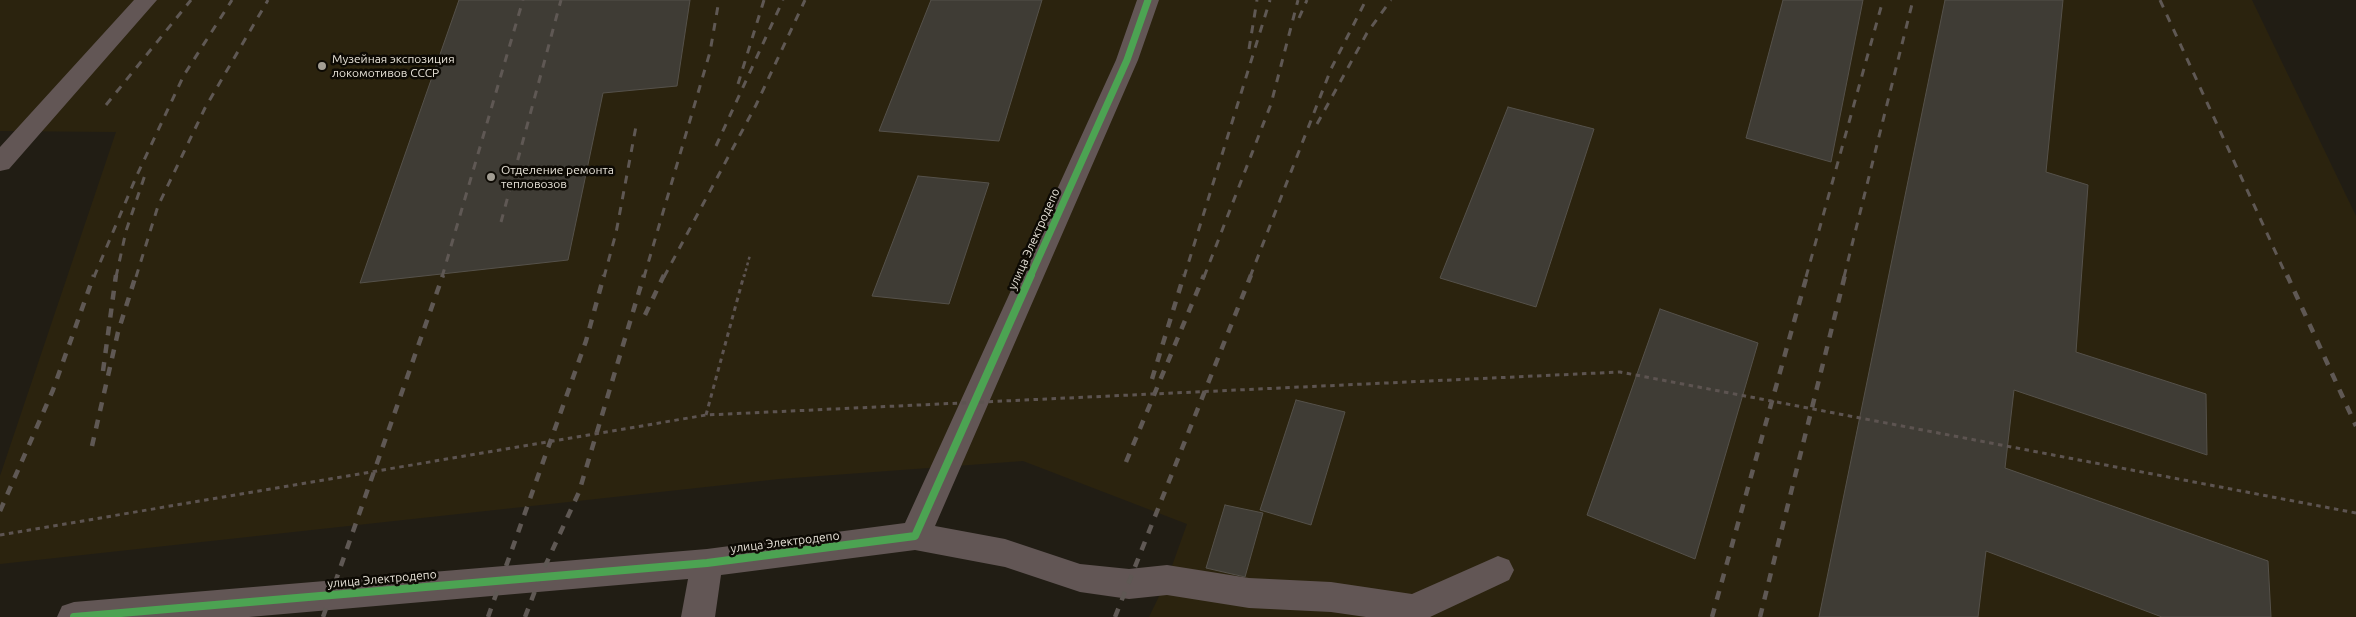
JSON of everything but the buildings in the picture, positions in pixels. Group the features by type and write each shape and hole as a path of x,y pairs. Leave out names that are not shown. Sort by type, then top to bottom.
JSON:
{"street":[{"path":"0,163 146,0"},
{"name":"улица Электродепо","path":"74,617 707,563 915,536 1127,60 1148,0"},
{"path":"915,536 1005,553 1080,578 1129,584 1167,580 1249,593 1331,596 1414,609 1498,570"},
{"path":"698,617 707,563"}],"path":[{"path":"706,414 750,255"},
{"path":"0,535 706,414 1620,372 2356,513"}],"shaded area":[{"path":"0,0 2252,0 2356,216 2356,617 1149,617 1167,580 1187,524 1023,461 779,479 0,564 0,476 116,132 0,131"}],"railway":[{"path":"106,105 191,0"},
{"path":"94,277 137,175 184,75 232,0"},
{"path":"136,277 158,206 205,108 268,0"},
{"path":"442,277 523,0"},
{"path":"501,222 561,0"},
{"path":"644,277 710,52 719,0"},
{"path":"738,84 764,0"},
{"path":"716,146 783,0"},
{"path":"664,277 756,105 805,0"},
{"path":"1249,49 1257,0"},
{"path":"1184,277 1270,0"},
{"path":"1204,277 1271,104 1298,0"},
{"path":"1299,18 1307,0"},
{"path":"1250,277 1331,69 1366,0"},
{"path":"1317,124 1367,33 1391,0"},
{"path":"1806,277 1883,0"},
{"path":"1844,277 1913,0"},
{"path":"2160,0 2287,277"},
{"path":"604,277 616,233 637,121"},
{"path":"116,277 126,231 146,172"},
{"path":"0,511 53,390 94,275"},
{"path":"103,371 116,275"},
{"path":"92,446 118,332 136,275"},
{"path":"323,617 443,275"},
{"path":"488,617 586,341 604,275"},
{"path":"525,617 541,575 579,492 644,275"},
{"path":"645,315 664,275"},
{"path":"1152,379 1184,275"},
{"path":"1126,462 1204,275"},
{"path":"1115,617 1251,275"},
{"path":"1712,617 1807,275"},
{"path":"1760,617 1845,275"},
{"path":"2287,275 2356,426"}],"cycle path":[{"path":"74,617 707,563 915,536 1127,60 1148,0"}],"place":[{"name":"Музейная экспозиция локомотивов СССР","path":"322,66"},
{"name":"Отделение ремонта тепловозов","path":"491,177"}]}
